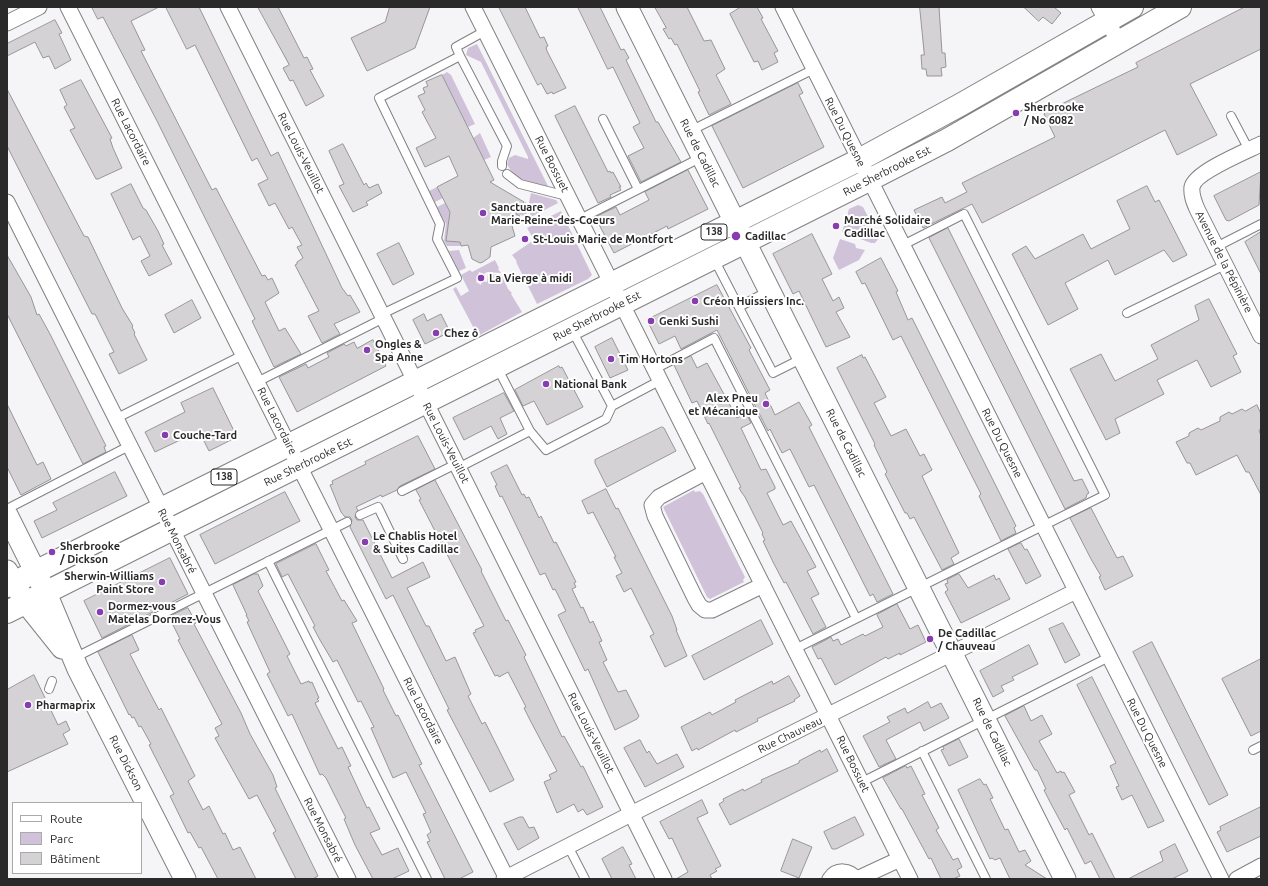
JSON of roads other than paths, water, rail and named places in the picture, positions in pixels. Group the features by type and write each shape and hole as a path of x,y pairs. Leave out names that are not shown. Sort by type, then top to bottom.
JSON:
{"main road":[{"name":"Rue Sherbrooke Est","path":"9,580 36,572 859,160 960,105 1103,14 1132,7"},
{"name":"Rue Sherbrooke Est","path":"7,612 948,140 1180,7"}],"street":[{"path":"7,23 39,7"},
{"name":"Rue Lacordaire","path":"68,7 300,465 506,879"},
{"name":"Rue Louis-Veuillot","path":"228,7 664,879"},
{"name":"Rue Bossuet","path":"473,7 910,879"},
{"name":"Rue de Cadillac","path":"627,7 1065,879"},
{"name":"Rue Du Quesne","path":"782,7 1221,879"},
{"path":"1103,14 1119,42"},
{"name":"Avenue de la Pépinière","path":"1255,147 1206,172 1197,179 1192,186 1193,197 1197,208 1261,336"},
{"name":"Rue Monsabré","path":"7,202 160,509 348,879"},
{"path":"706,472 659,497 652,505 654,516 695,598 699,605 705,610 712,610 763,585"},
{"name":"Rue Dickson","path":"7,515 46,593 76,664 184,879"},
{"name":"Rue Dickson","path":"9,580 76,664"},
{"name":"Rue Chauveau","path":"506,879 631,814 1076,591"},
{"path":"830,879 836,873 845,871 849,872 856,879 900,859"},
{"path":"1237,879 1261,866"}],"lane":[{"path":"485,31 456,47 507,146 502,161 502,166"},
{"path":"257,382 457,278 437,240 440,224 379,98 460,56"},
{"path":"690,132 814,69"},
{"path":"1231,116 1255,147"},
{"path":"603,119 638,189"},
{"path":"580,219 702,157"},
{"path":"507,174 520,184 568,196"},
{"path":"795,649 1105,495 964,214 903,245"},
{"path":"1216,247 1261,224"},
{"path":"714,258 774,373 803,358"},
{"path":"1127,313 1225,265"},
{"path":"739,307 769,290"},
{"path":"571,329 612,406"},
{"path":"497,367 530,431 546,450 606,419 612,406 714,338 856,618"},
{"path":"115,419 243,355"},
{"path":"402,491 530,431"},
{"path":"7,509 129,446"},
{"path":"360,515 378,507 403,559"},
{"path":"76,664 203,593 347,522"},
{"path":"268,562 427,879"},
{"path":"862,782 1109,657"},
{"path":"1253,750 1261,746"},
{"path":"922,751 986,879"},
{"path":"568,846 585,879"}],"place":[{"name":"Sherbrooke / No 6082","path":"1016,113"},
{"name":"Sanctuare Marie-Reine-des-Coeurs","path":"483,213"},
{"name":"Marché Solidaire Cadillac","path":"836,226"},
{"name":"Cadillac","path":"736,236"},
{"name":"St-Louis Marie de Montfort","path":"525,239"},
{"name":"La Vierge à midi","path":"481,278"},
{"name":"Créon Huissiers Inc.","path":"695,301"},
{"name":"Genki Sushi","path":"651,321"},
{"name":"Chez ô","path":"436,333"},
{"name":"Ongles & Spa Anne","path":"367,350"},
{"name":"Tim Hortons","path":"611,359"},
{"name":"National Bank","path":"546,384"},
{"name":"Alex Pneu et Mécanique","path":"766,404"},
{"name":"Couche-Tard","path":"165,435"},
{"name":"Le Chablis Hotel & Suites Cadillac","path":"365,542"},
{"name":"Sherbrooke / Dickson","path":"52,552"},
{"name":"Sherwin-Williams Paint Store","path":"162,582"},
{"name":"Dormez-vous Matelas Dormez-Vous","path":"100,612"},
{"name":"De Cadillac / Chauveau","path":"930,639"},
{"name":"Pharmaprix","path":"28,705"}]}
